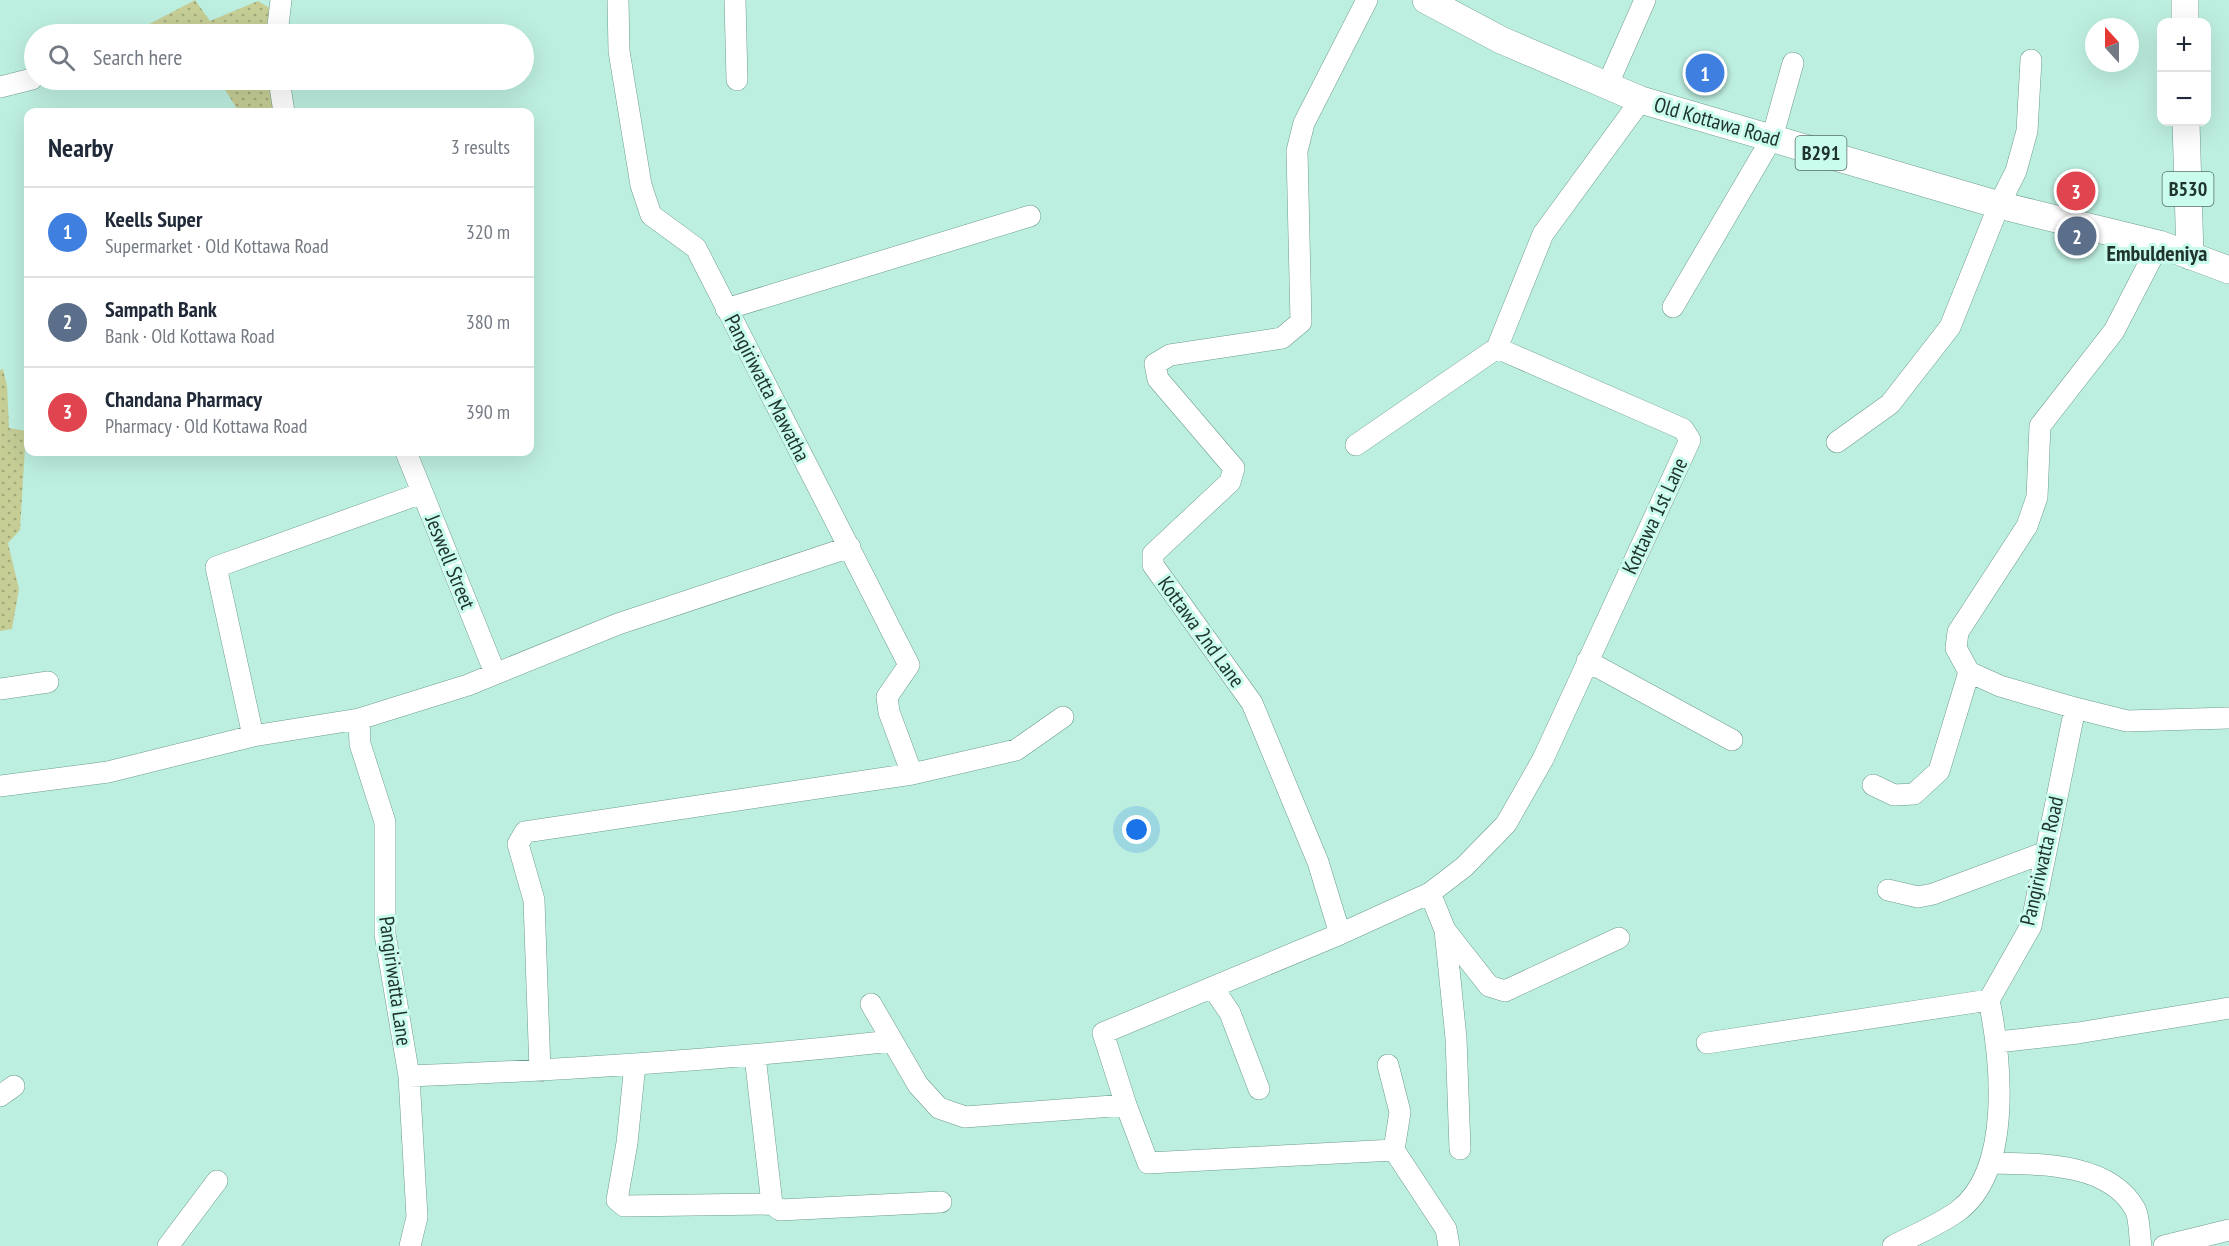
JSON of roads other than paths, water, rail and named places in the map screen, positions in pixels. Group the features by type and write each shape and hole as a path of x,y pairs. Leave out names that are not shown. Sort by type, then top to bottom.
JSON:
{"main road":[{"name":"Old Kottawa Road","path":"1426,0 1501,40 1641,100 1999,205 2159,244 2229,270"},
{"path":"2185,0 2185,18"},
{"name":"B530","path":"2186,126 2190,256"}],"street":[{"path":"278,24 281,0"},
{"name":"Pangiriwatta Mawatha","path":"618,0 619,51 641,184 651,215 696,248 909,665 887,697 889,712 912,774"},
{"path":"735,0 736,81"},
{"name":"Kottawa 2nd Lane","path":"1340,934 1318,862 1252,703 1153,565 1153,554 1230,482 1234,468 1158,379 1155,364 1170,355 1282,338 1301,322 1297,151 1304,123 1367,0"},
{"path":"1607,86 1645,0"},
{"path":"1837,442 1890,404 1950,327 1999,205 2016,171 2026,131 2031,60"},
{"path":"1673,307 1772,138 1792,63"},
{"path":"0,87 24,81"},
{"path":"281,90 283,108"},
{"path":"1356,445 1497,348 1543,234 1641,100"},
{"path":"726,309 1030,216"},
{"path":"2159,244 2114,331 2040,426 2037,497 2027,526 1958,632 1956,648 1969,672 2000,686 2075,708 2127,721 2229,718"},
{"name":"Kottawa 1st Lane","path":"1126,1105 1103,1033 1340,934 1430,893 1464,867 1506,824 1543,759 1690,440 1683,429 1497,348"},
{"name":"Jeswell Street","path":"408,456 495,673"},
{"path":"253,736 216,567 422,493"},
{"path":"0,786 108,772 253,736 359,719 468,685 618,624 850,546"},
{"path":"1587,661 1732,740"},
{"path":"1873,785 1894,795 1914,794 1939,771 1969,672"},
{"path":"0,689 48,682"},
{"name":"Pangiriwatta Road","path":"1989,1000 2031,926 2075,708"},
{"path":"540,1071 534,900 518,844 525,832 912,774 1016,750 1063,717"},
{"name":"Pangiriwatta Lane","path":"359,719 360,744 385,822 385,934 409,1076 417,1217 410,1246"},
{"path":"1888,890 1918,897 1933,894 2046,852"},
{"path":"1430,893 1445,930 1489,986 1505,991 1619,938"},
{"path":"1445,930 1456,1038 1460,1149"},
{"path":"1213,988 1230,1013 1258,1089"},
{"path":"1707,1043 1989,1000 1998,1042 2001,1082 1992,1163 1975,1194 1958,1211 1893,1246"},
{"path":"871,1004 918,1085 939,1108 965,1118 1126,1105 1148,1163 1394,1150"},
{"path":"1998,1042 2078,1033 2229,1008"},
{"path":"409,1076 540,1071 755,1056 892,1041"},
{"path":"755,1056 772,1204"},
{"path":"635,1064 627,1143 617,1200 624,1206 772,1204 780,1210 941,1202"},
{"path":"1388,1065 1400,1112 1394,1150 1446,1230 1449,1246"},
{"path":"1992,1163 2060,1165 2112,1184 2136,1210 2141,1246"},
{"path":"168,1246 217,1181"},
{"path":"2164,1246 2229,1230"}],"place":[{"name":"Keells Super","path":"1705,73"},
{"name":"Chandana Pharmacy","path":"2076,191"},
{"name":"Sampath Bank","path":"2077,236"}],"district":[{"name":"Embuldeniya","path":"2157,253"}]}
